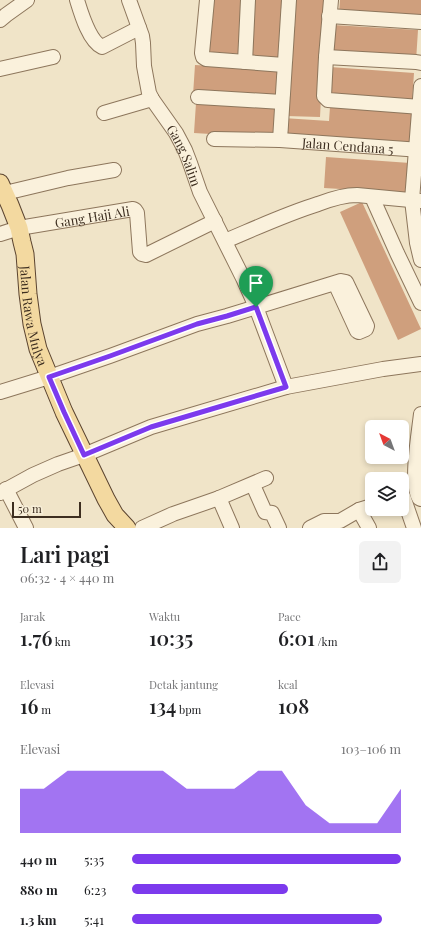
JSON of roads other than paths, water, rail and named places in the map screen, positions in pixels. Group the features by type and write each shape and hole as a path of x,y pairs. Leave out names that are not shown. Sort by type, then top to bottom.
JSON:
{"main road":[{"name":"Jalan Rawa Mulya","path":"2,188 19,228 25,254 32,324 38,349 64,412 84,455 115,515 127,528"}],"street":[{"path":"0,20 27,0"},
{"path":"77,0 90,34 99,46 102,47 139,28"},
{"name":"Gang Salim","path":"129,0 143,44 144,66 149,93 176,133 190,163 200,192 256,307 286,387"},
{"path":"207,0 202,53 203,57 206,59 284,65"},
{"path":"245,62 248,0"},
{"path":"280,140 288,0"},
{"path":"331,0 324,96 328,100 420,107"},
{"path":"330,16 421,22"},
{"path":"0,69 53,57"},
{"path":"326,57 421,63"},
{"path":"421,86 417,200 421,260"},
{"path":"198,97 282,102"},
{"path":"104,114 152,99"},
{"name":"Jalan Cendana 5","path":"214,140 280,140 418,150"},
{"path":"2,188 114,170"},
{"path":"225,241 299,210 348,195 417,200"},
{"path":"372,197 421,303"},
{"name":"Gang Haji Ali","path":"19,228 133,209 137,213 140,252 146,255 215,221"},
{"path":"0,234 19,228"},
{"path":"0,392 110,356 197,324 335,283"},
{"path":"26,528 2,491 33,475 151,427 286,387 384,369 421,364"},
{"path":"418,494 418,456 421,414"},
{"path":"142,528 173,514 219,498 266,478"},
{"path":"253,484 265,512 272,513 279,528"},
{"path":"219,498 232,528"},
{"path":"310,528 324,521 340,521 365,508"},
{"path":"409,515 414,528"},
{"path":"366,516 368,528"}]}
